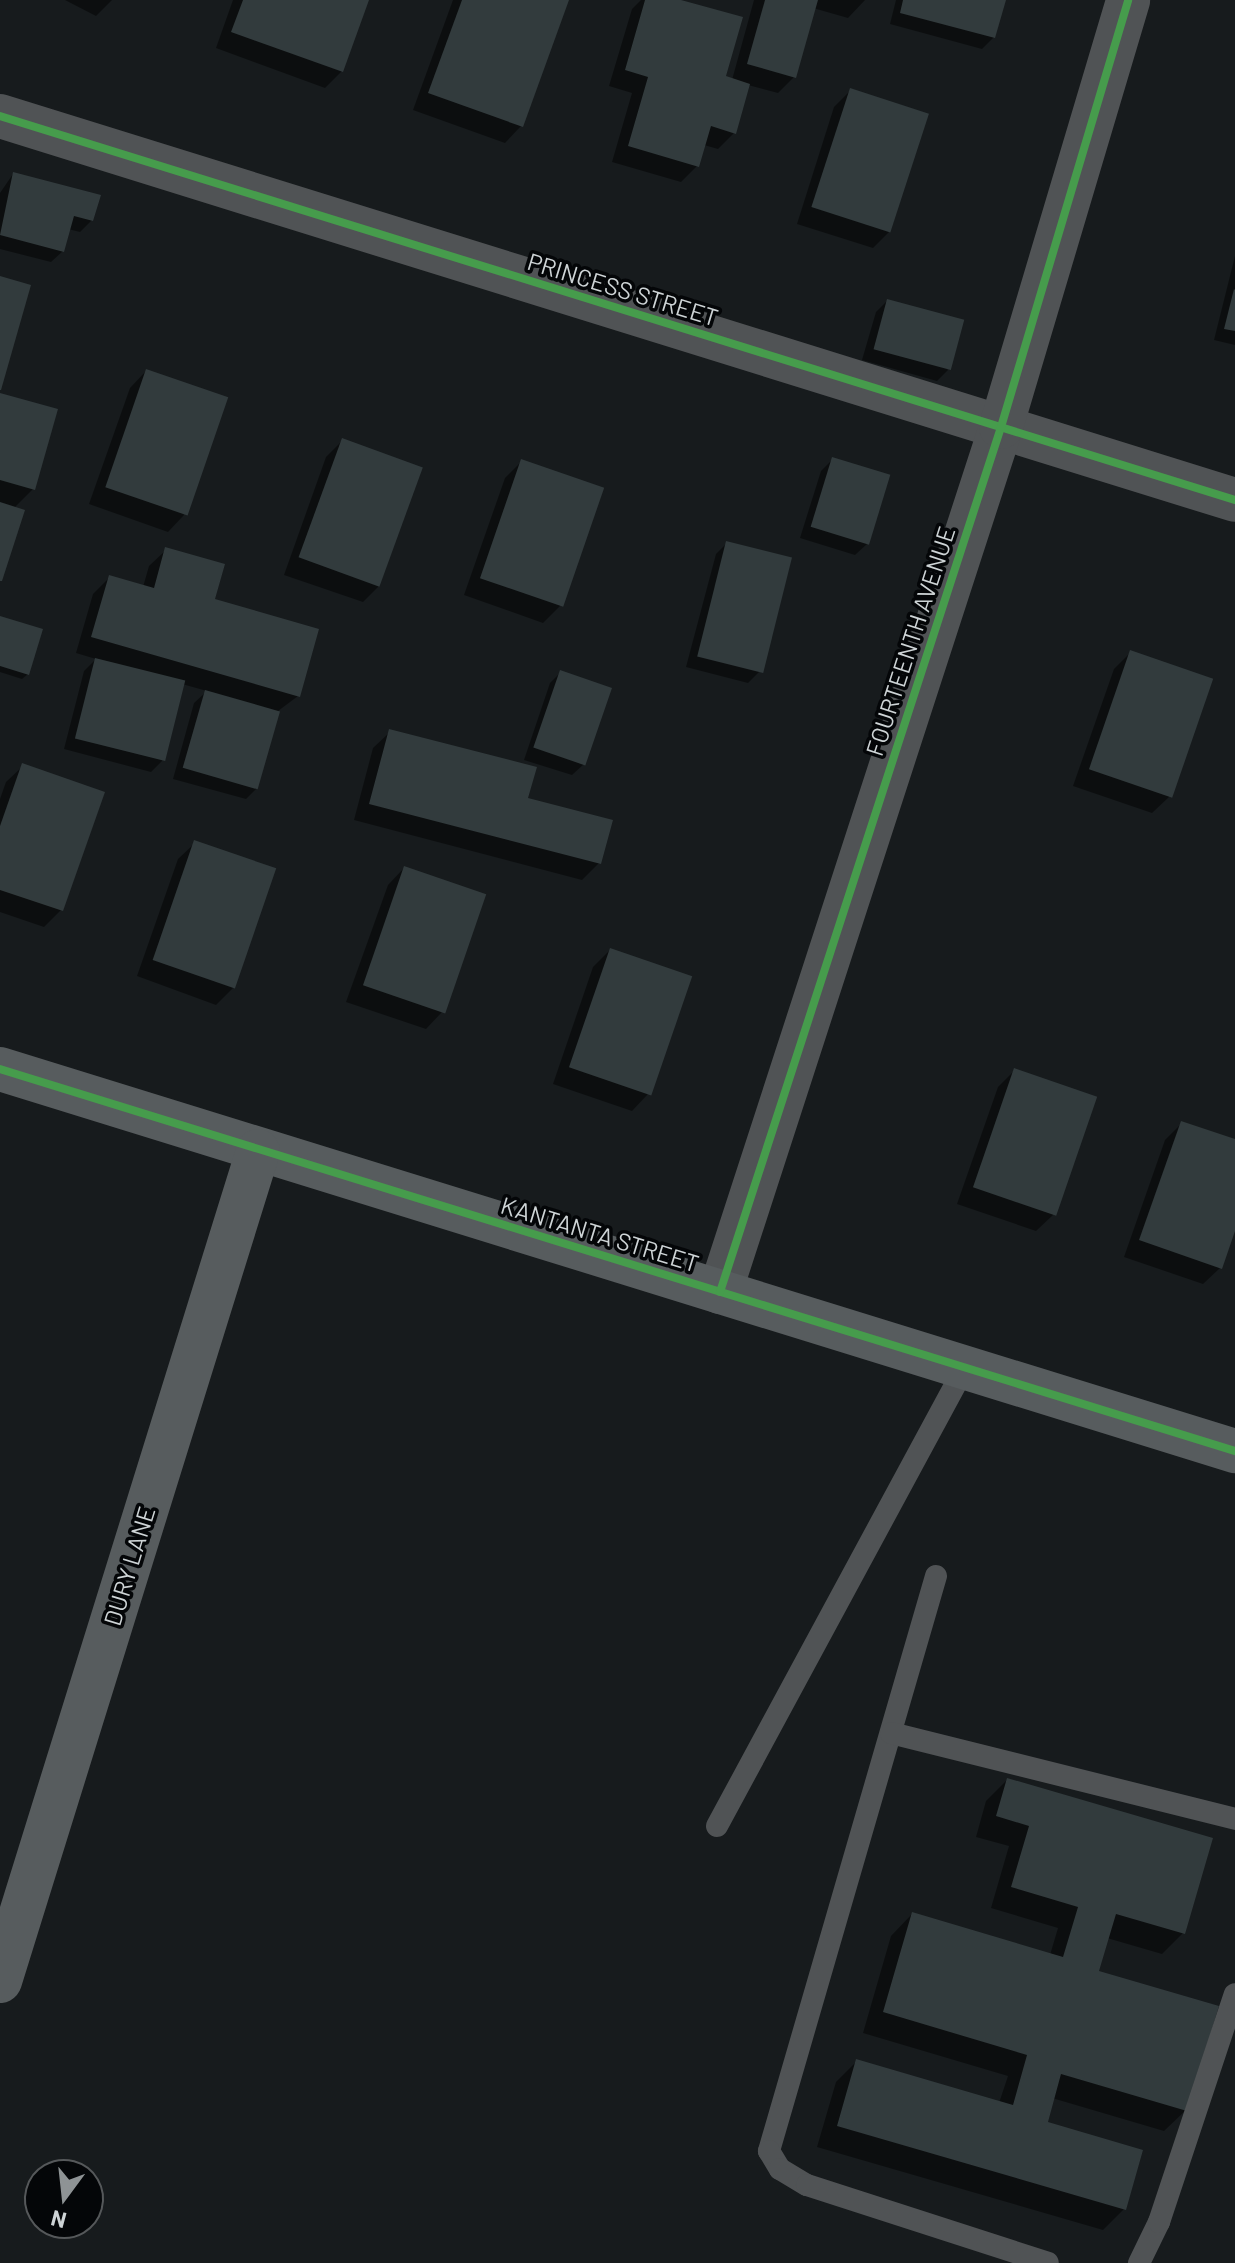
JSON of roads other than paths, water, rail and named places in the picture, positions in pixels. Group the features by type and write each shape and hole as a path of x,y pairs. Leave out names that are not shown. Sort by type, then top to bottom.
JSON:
{"street":[{"name":"FOURTEENTH AVENUE","path":"720,1292 1001,427 1128,0"},
{"name":"PRINCESS STREET","path":"0,116 1235,500"},
{"name":"KANTANTA STREET","path":"0,1069 1235,1451"},
{"name":"DURY LANE","path":"0,1981 258,1151"}],"lane":[{"path":"717,1826 965,1367"},
{"path":"936,1576 769,2151 780,2169 807,2185 1048,2263"},
{"path":"891,1733 1235,1819"},
{"path":"1139,2263 1159,2222 1235,1994"}]}
